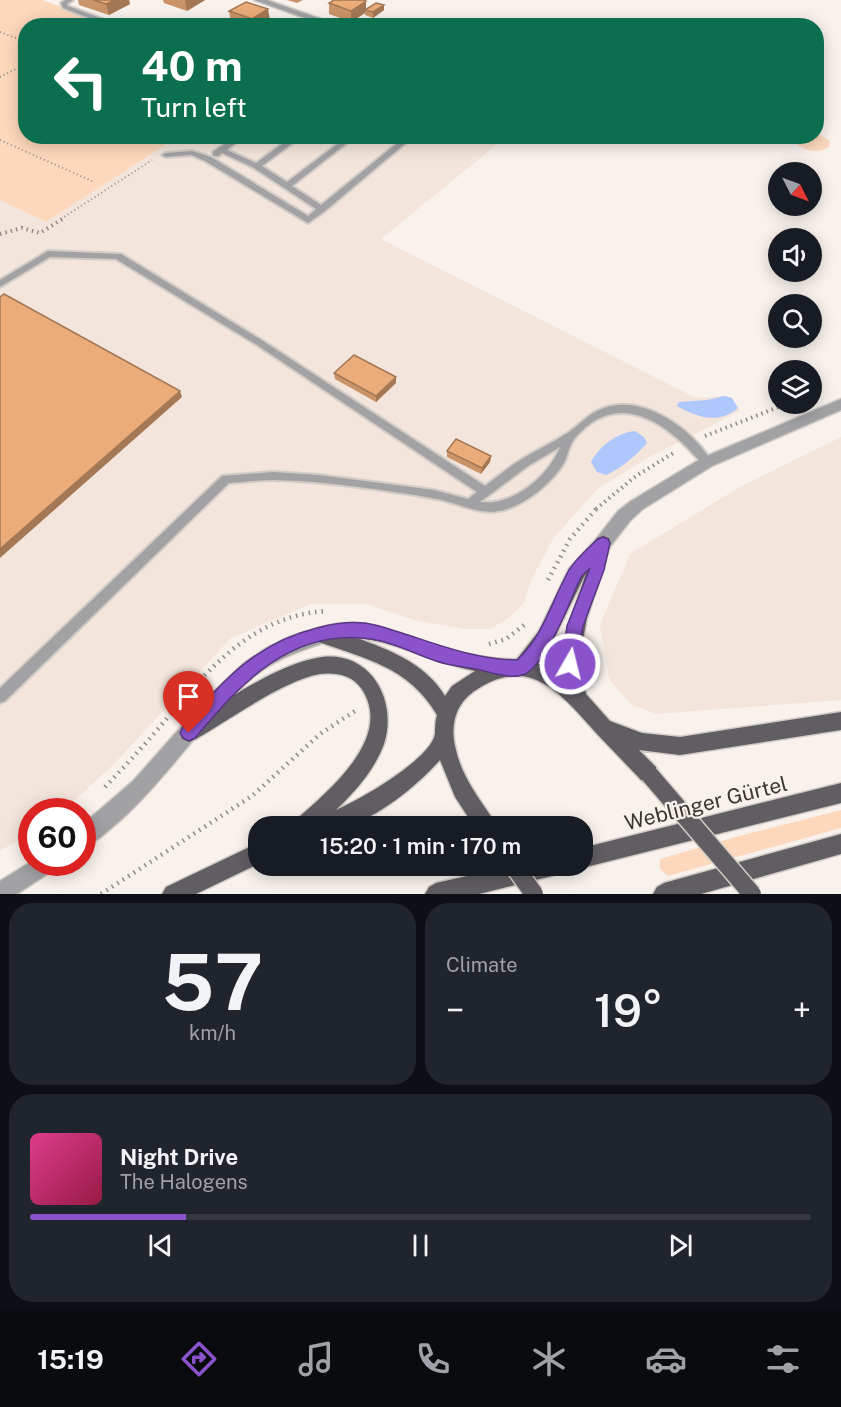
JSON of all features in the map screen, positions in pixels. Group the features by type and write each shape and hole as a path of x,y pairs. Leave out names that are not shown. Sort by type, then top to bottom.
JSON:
{"main road":[{"path":"478,816 452,770 443,739 445,712 459,691 472,680 512,668 532,657 576,572 603,543"},
{"path":"577,694 570,664 575,626 597,570 603,543"},
{"path":"322,635 341,629 359,629 440,655 529,669 551,678 577,694 752,894"},
{"path":"322,635 372,650 392,659 416,676 437,696 445,712"},
{"path":"189,733 234,708 267,686 299,671 321,666 343,666 366,679 379,703 380,720 377,739 347,786 315,816"},
{"path":"604,727 642,742 680,746 841,721"},
{"path":"344,816 358,810 418,771 443,739"},
{"name":"Weblinger Gürtel","path":"593,855 841,793"},
{"path":"664,894 841,844"},
{"path":"173,894 248,858"},
{"path":"436,894 511,876"},
{"path":"521,876 534,894"}],"street":[{"path":"258,0 313,18"},
{"path":"603,543 624,516 637,505 707,462 841,404"},
{"path":"96,826 123,804 189,733 217,699 259,661 279,648 322,635"},
{"path":"0,893 26,876"}],"lane":[{"path":"70,0 64,3 65,7 96,18"},
{"path":"208,159 230,144"},
{"path":"257,166 288,144"},
{"path":"287,186 342,144"},
{"path":"166,155 192,153 208,159 308,220 401,144"},
{"path":"221,150 257,166 322,209"},
{"path":"0,284 48,254 118,256 260,343 484,491"},
{"path":"469,504 524,463 570,437 584,423 612,408 643,410 661,418 692,442 707,462"},
{"path":"0,698 226,479 279,476 436,494 469,504 497,507 516,500 548,477 560,461 570,437"}],"path":[{"path":"0,32 18,39"},
{"path":"0,77 18,68"},
{"path":"0,140 94,182"},
{"path":"0,234 22,228 40,234 158,156 166,155"},
{"path":"692,442 768,411"}],"shaded area":[{"path":"0,0 42,0 93,18 18,18 18,144 167,144 46,222 0,200"},
{"path":"824,137 830,141 829,147 820,150 802,148 797,144 824,144"},
{"path":"167,144 497,144 381,239 696,398 724,396 732,398 740,411 653,455 597,489 553,539 531,580 524,603 507,619 490,629 464,629 418,621 366,604 311,604 231,638 113,765 77,798 18,798 18,841 0,851 0,200 46,222"},
{"path":"841,437 841,700 656,714 631,704 609,679 600,625 630,554 740,487"},
{"path":"841,810 841,828 668,876 660,869 660,859"}],"water":[{"path":"724,396 732,398 738,408 715,418 700,416 677,406 679,402"},
{"path":"635,431 644,437 647,443 643,448 612,472 606,475 597,472 591,462 599,451 615,437"}],"building":[{"path":"93,0 115,0 106,4"},
{"path":"334,0 366,1 351,11 329,3"},
{"path":"246,2 268,9 254,18 229,11"},
{"path":"376,3 384,5 373,12 365,10"},
{"path":"4,294 180,391 0,549 0,297"},
{"path":"354,355 396,377 376,396 334,373"},
{"path":"456,439 491,456 482,468 447,451"}],"route":[{"path":"189,733 217,699 244,672 259,661 279,648 341,629 373,632 440,655 504,668 520,668 532,657 543,639 576,572 603,543 597,570 575,626 570,664"}]}
